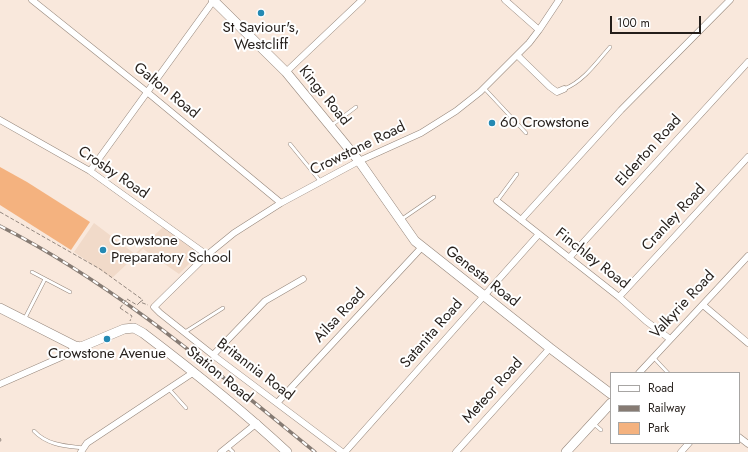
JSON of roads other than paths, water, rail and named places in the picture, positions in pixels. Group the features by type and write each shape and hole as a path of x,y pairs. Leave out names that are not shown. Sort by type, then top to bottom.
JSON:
{"street":[{"name":"Galton Road","path":"32,0 147,92 281,203"},
{"path":"90,171 213,0"},
{"name":"Kings Road","path":"213,0 286,72 358,161"},
{"path":"286,72 362,0"},
{"path":"505,0 539,30"},
{"name":"Crowstone Road","path":"154,307 207,254 234,233 281,203 358,161 421,133 456,111 484,88 517,55 539,30 559,0"},
{"path":"521,220 621,110 730,0"},
{"path":"517,55 557,92"},
{"name":"Elderton Road","path":"570,258 747,64"},
{"path":"557,92 564,89"},
{"path":"555,100 557,92"},
{"name":"Crosby Road","path":"0,120 90,171 207,254"},
{"name":"Cranley Road","path":"619,297 748,157"},
{"name":"Genesta Road","path":"358,161 415,242 610,393"},
{"name":"Finchley Road","path":"497,201 670,339"},
{"name":"Satanita Road","path":"345,452 539,234"},
{"name":"Ailsa Road","path":"277,403 422,247"},
{"name":"Valkyrie Road","path":"639,372 748,256"},
{"path":"213,356 265,301 302,279"},
{"path":"703,305 748,343"},
{"name":"Britannia Road","path":"154,307 213,356 342,452"},
{"path":"0,308 75,346 71,352 66,355 0,384"},
{"name":"Station Road","path":"75,346 81,347 124,328 134,328 143,333 194,372 257,423 287,452"},
{"name":"Meteor Road","path":"456,452 550,348"},
{"path":"82,450 87,443 194,372"},
{"path":"566,452 610,404"},
{"path":"221,452 257,423"},
{"path":"740,438 748,444"},
{"path":"681,452 688,444"}],"lane":[{"path":"564,89 570,87 585,74 610,47"},
{"path":"484,88 526,132"},
{"path":"331,126 356,107"},
{"path":"290,144 321,182"},
{"path":"497,201 517,174"},
{"path":"400,220 434,197"},
{"path":"32,272 70,292"},
{"path":"24,320 45,279"},
{"path":"185,332 223,308"},
{"path":"653,358 667,372"},
{"path":"170,389 186,408"},
{"path":"593,423 601,430"},
{"path":"34,431 39,437 64,446 82,450"},
{"path":"228,447 233,452"}],"railway":[{"path":"0,226 43,249 124,302 202,360 315,452"}],"place":[{"name":"St Saviour's, Westcliff","path":"261,13"},
{"name":"60 Crowstone","path":"492,123"},
{"name":"Crowstone Preparatory School","path":"103,250"},
{"name":"Crowstone Avenue","path":"107,339"}]}
